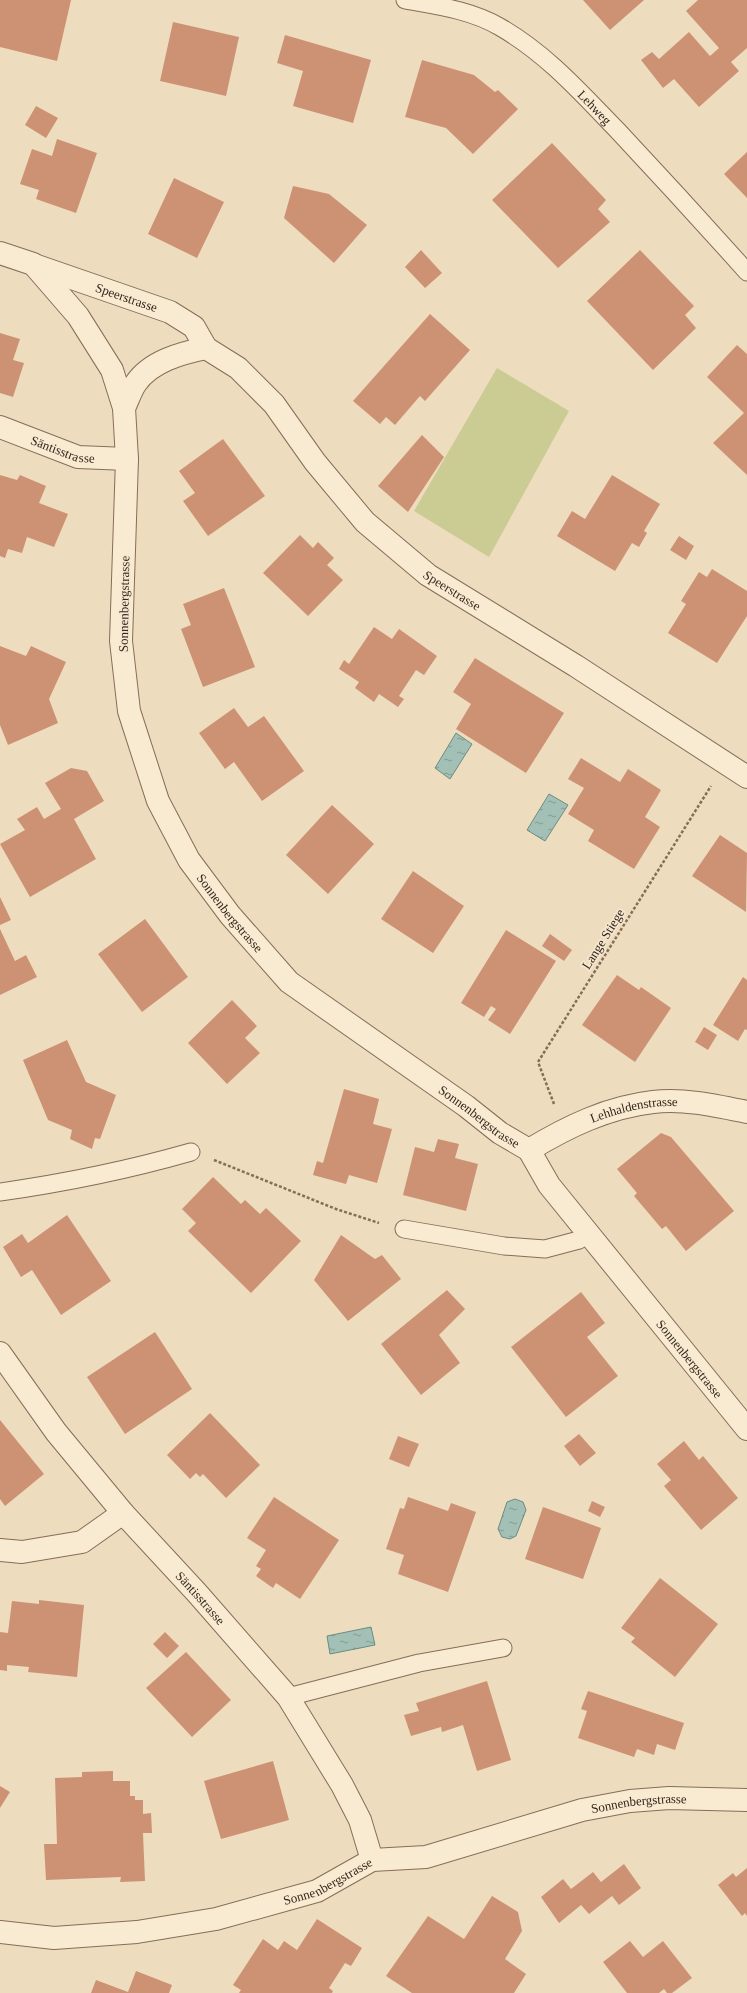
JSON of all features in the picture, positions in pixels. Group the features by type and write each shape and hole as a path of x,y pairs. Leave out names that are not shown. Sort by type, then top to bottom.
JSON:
{"street":[{"path":"0,253 33,264"},
{"name":"Speerstrasse","path":"33,264 170,312 194,326 206,348 238,368 274,404 315,462 365,522 428,575 576,666 747,777"},
{"name":"Sonnenbergstrasse","path":"33,264 78,316 112,370 124,408 127,459 121,640 129,711 158,801 189,860 230,915 289,982 466,1106 500,1133 529,1150 550,1185 747,1429"},
{"path":"124,408 136,382 153,367 182,353 206,348"},
{"name":"Säntisstrasse","path":"0,428 78,457 127,459"},
{"name":"Lehhaldenstrasse","path":"529,1150 564,1129 616,1110 654,1102 688,1102 747,1112"},
{"name":"Säntisstrasse","path":"0,1353 56,1432 123,1513 197,1593 288,1697 346,1792 360,1820 372,1860"},
{"path":"0,1550 22,1552 82,1542 123,1513"},
{"name":"Sonnenbergstrasse","path":"0,1932 54,1938 136,1932 216,1919 317,1891 372,1860 426,1857 582,1810 630,1800 685,1798 747,1800"}],"lane":[{"name":"Lehweg","path":"405,0 460,10 499,26 537,51 569,80 656,171 747,272"},
{"path":"0,1192 55,1185 191,1152"},
{"path":"404,1229 504,1246 545,1249 579,1240 589,1233"},
{"path":"288,1697 418,1664 503,1648"}],"path":[{"name":"Lange Stiege","path":"557,1111 538,1062 714,782"},
{"path":"191,1152 336,1209 388,1226 404,1229"}],"green space":[{"path":"497,368 569,411 489,557 414,511"}],"water":[{"path":"456,733 472,744 450,779 435,768"},
{"path":"549,794 568,805 545,841 527,830"},
{"path":"515,1499 523,1502 526,1510 516,1536 510,1539 502,1537 498,1529 507,1502"},
{"path":"371,1627 375,1645 330,1654 327,1636"}],"building":[{"path":"0,0 71,0 57,61 0,47"},
{"path":"583,0 644,0 610,30"},
{"path":"698,0 747,0 747,48 731,62 739,71 699,107 674,79 663,88 641,60 652,52 659,59 689,32 710,56 719,48 686,11"},
{"path":"173,22 239,37 226,96 160,81"},
{"path":"285,35 371,60 353,123 293,106 303,71 277,63"},
{"path":"422,60 474,75 495,92 498,90 518,109 473,154 446,128 405,117"},
{"path":"36,106 58,118 46,138 25,125"},
{"path":"57,139 97,153 76,213 36,199 39,190 20,184 32,149 52,156"},
{"path":"552,143 606,200 598,209 610,222 558,268 492,200"},
{"path":"747,152 747,198 724,174"},
{"path":"174,178 224,202 197,258 148,234"},
{"path":"293,186 329,194 367,225 334,263 284,218"},
{"path":"421,250 442,273 425,288 405,267"},
{"path":"640,250 694,306 685,315 696,328 653,370 587,301"},
{"path":"430,314 470,350 425,401 420,396 395,425 386,417 380,424 353,401"},
{"path":"0,333 20,339 13,360 24,363 13,397 0,393"},
{"path":"737,345 747,354 747,475 713,443 744,413 707,377"},
{"path":"422,435 444,457 408,512 378,486"},
{"path":"223,439 265,496 208,536 183,501 195,493 179,471"},
{"path":"0,475 17,480 20,475 46,486 39,503 68,514 54,547 27,537 22,553 8,549 5,558 0,556"},
{"path":"612,475 660,504 644,531 647,533 639,547 632,543 615,571 557,536 572,511 585,519"},
{"path":"300,535 313,548 318,542 334,558 327,565 343,580 308,616 263,573"},
{"path":"679,536 694,546 686,560 670,550"},
{"path":"712,569 747,591 747,616 717,663 668,633 686,604 681,601 699,572 707,577"},
{"path":"224,588 255,667 203,687 181,629 191,625 183,604"},
{"path":"374,627 392,639 399,629 437,656 424,675 416,670 399,696 404,699 398,707 379,694 374,702 355,688 359,682 339,669 344,660 349,664"},
{"path":"0,646 26,656 31,646 66,662 49,699 58,723 8,745 0,725"},
{"path":"475,658 564,713 526,773 456,729 471,704 453,692"},
{"path":"234,708 248,727 264,716 304,771 262,801 234,762 225,769 199,733"},
{"path":"581,758 620,782 628,769 661,790 645,817 660,827 634,869 588,841 594,830 568,814 584,788 568,779"},
{"path":"71,768 87,771 104,801 74,819 96,859 30,897 0,844 25,830 17,819 37,807 44,819 61,809 45,783"},
{"path":"332,805 374,844 328,894 286,855"},
{"path":"720,835 747,853 746,912 692,876"},
{"path":"413,871 464,906 433,953 381,919"},
{"path":"0,897 11,920 0,925"},
{"path":"145,919 188,977 142,1012 98,954"},
{"path":"0,929 15,961 26,955 37,977 0,995"},
{"path":"506,930 556,961 510,1034 488,1020 496,1009 491,1006 484,1017 461,1003"},
{"path":"550,934 572,950 564,961 542,946"},
{"path":"617,975 639,990 641,987 671,1008 635,1062 582,1025"},
{"path":"743,977 747,980 747,1030 745,1029 738,1041 713,1025"},
{"path":"232,1000 257,1026 245,1038 260,1053 227,1084 188,1043"},
{"path":"704,1027 717,1035 708,1050 695,1042"},
{"path":"67,1040 86,1082 116,1095 100,1139 95,1138 92,1149 70,1139 72,1130 48,1120 23,1060"},
{"path":"344,1089 379,1099 373,1124 392,1129 377,1183 349,1175 346,1184 313,1175 317,1161 323,1163"},
{"path":"661,1133 671,1137 734,1211 686,1251 666,1226 662,1229 634,1196 637,1193 617,1169"},
{"path":"438,1139 459,1144 455,1158 478,1164 466,1211 403,1195 415,1147 434,1152"},
{"path":"213,1177 241,1204 245,1200 260,1214 266,1208 301,1241 251,1293 188,1231 196,1223 182,1209"},
{"path":"67,1215 111,1281 61,1315 32,1270 21,1277 3,1247 22,1234 28,1243"},
{"path":"341,1235 375,1259 382,1255 401,1279 348,1321 314,1280"},
{"path":"447,1290 465,1309 439,1335 460,1363 421,1395 381,1344"},
{"path":"581,1292 605,1323 587,1337 618,1376 566,1417 511,1347"},
{"path":"155,1332 192,1389 125,1434 87,1377"},
{"path":"210,1413 260,1465 226,1498 203,1474 200,1477 196,1473 190,1479 167,1455"},
{"path":"0,1420 44,1474 5,1506 0,1499"},
{"path":"579,1434 596,1453 580,1466 564,1446"},
{"path":"398,1436 419,1444 409,1467 389,1459"},
{"path":"684,1441 699,1460 703,1456 738,1498 701,1530 664,1486 671,1480 657,1464"},
{"path":"274,1497 339,1540 300,1599 276,1583 273,1588 256,1576 261,1569 256,1566 266,1550 247,1538"},
{"path":"408,1497 448,1511 451,1503 476,1512 448,1592 398,1574 404,1555 386,1549 400,1508 404,1509"},
{"path":"592,1501 605,1507 600,1517 588,1511"},
{"path":"543,1507 601,1528 583,1579 525,1559"},
{"path":"660,1578 718,1624 675,1677 631,1642 635,1638 621,1628"},
{"path":"39,1600 84,1605 77,1677 28,1672 29,1667 7,1665 7,1671 0,1670 0,1632 8,1633 12,1601 39,1604"},
{"path":"165,1632 179,1646 167,1658 153,1644"},
{"path":"186,1652 231,1700 192,1737 146,1688"},
{"path":"487,1681 511,1760 477,1771 463,1725 442,1732 441,1727 411,1736 404,1715 419,1711 416,1703"},
{"path":"588,1691 684,1723 675,1750 657,1744 654,1755 637,1749 634,1757 578,1738 587,1711 581,1709"},
{"path":"273,1761 289,1820 221,1839 204,1781"},
{"path":"113,1771 113,1781 130,1781 130,1796 135,1796 135,1800 143,1800 143,1814 151,1813 152,1833 143,1833 145,1881 120,1882 121,1877 46,1880 44,1844 57,1844 55,1778 82,1777 82,1772"},
{"path":"0,1786 10,1792 0,1808"},
{"path":"624,1864 641,1888 619,1905 612,1896 589,1914 581,1905 559,1923 541,1897 563,1879 571,1889 593,1872 601,1882"},
{"path":"747,1868 747,1916 745,1913 742,1916 718,1885 733,1873 736,1877"},
{"path":"492,1896 518,1912 522,1931 505,1959 526,1974 514,1993 412,1993 386,1976 428,1916 464,1939"},
{"path":"317,1919 362,1948 351,1966 345,1963 329,1988 333,1991 332,1993 239,1993 241,1990 233,1985 263,1939 278,1950 284,1941 297,1950"},
{"path":"630,1941 643,1957 663,1941 692,1978 672,1993 667,1993 664,1989 659,1993 627,1993 603,1962"},
{"path":"136,1971 172,1985 169,1993 91,1993 96,1980 128,1992"}]}
